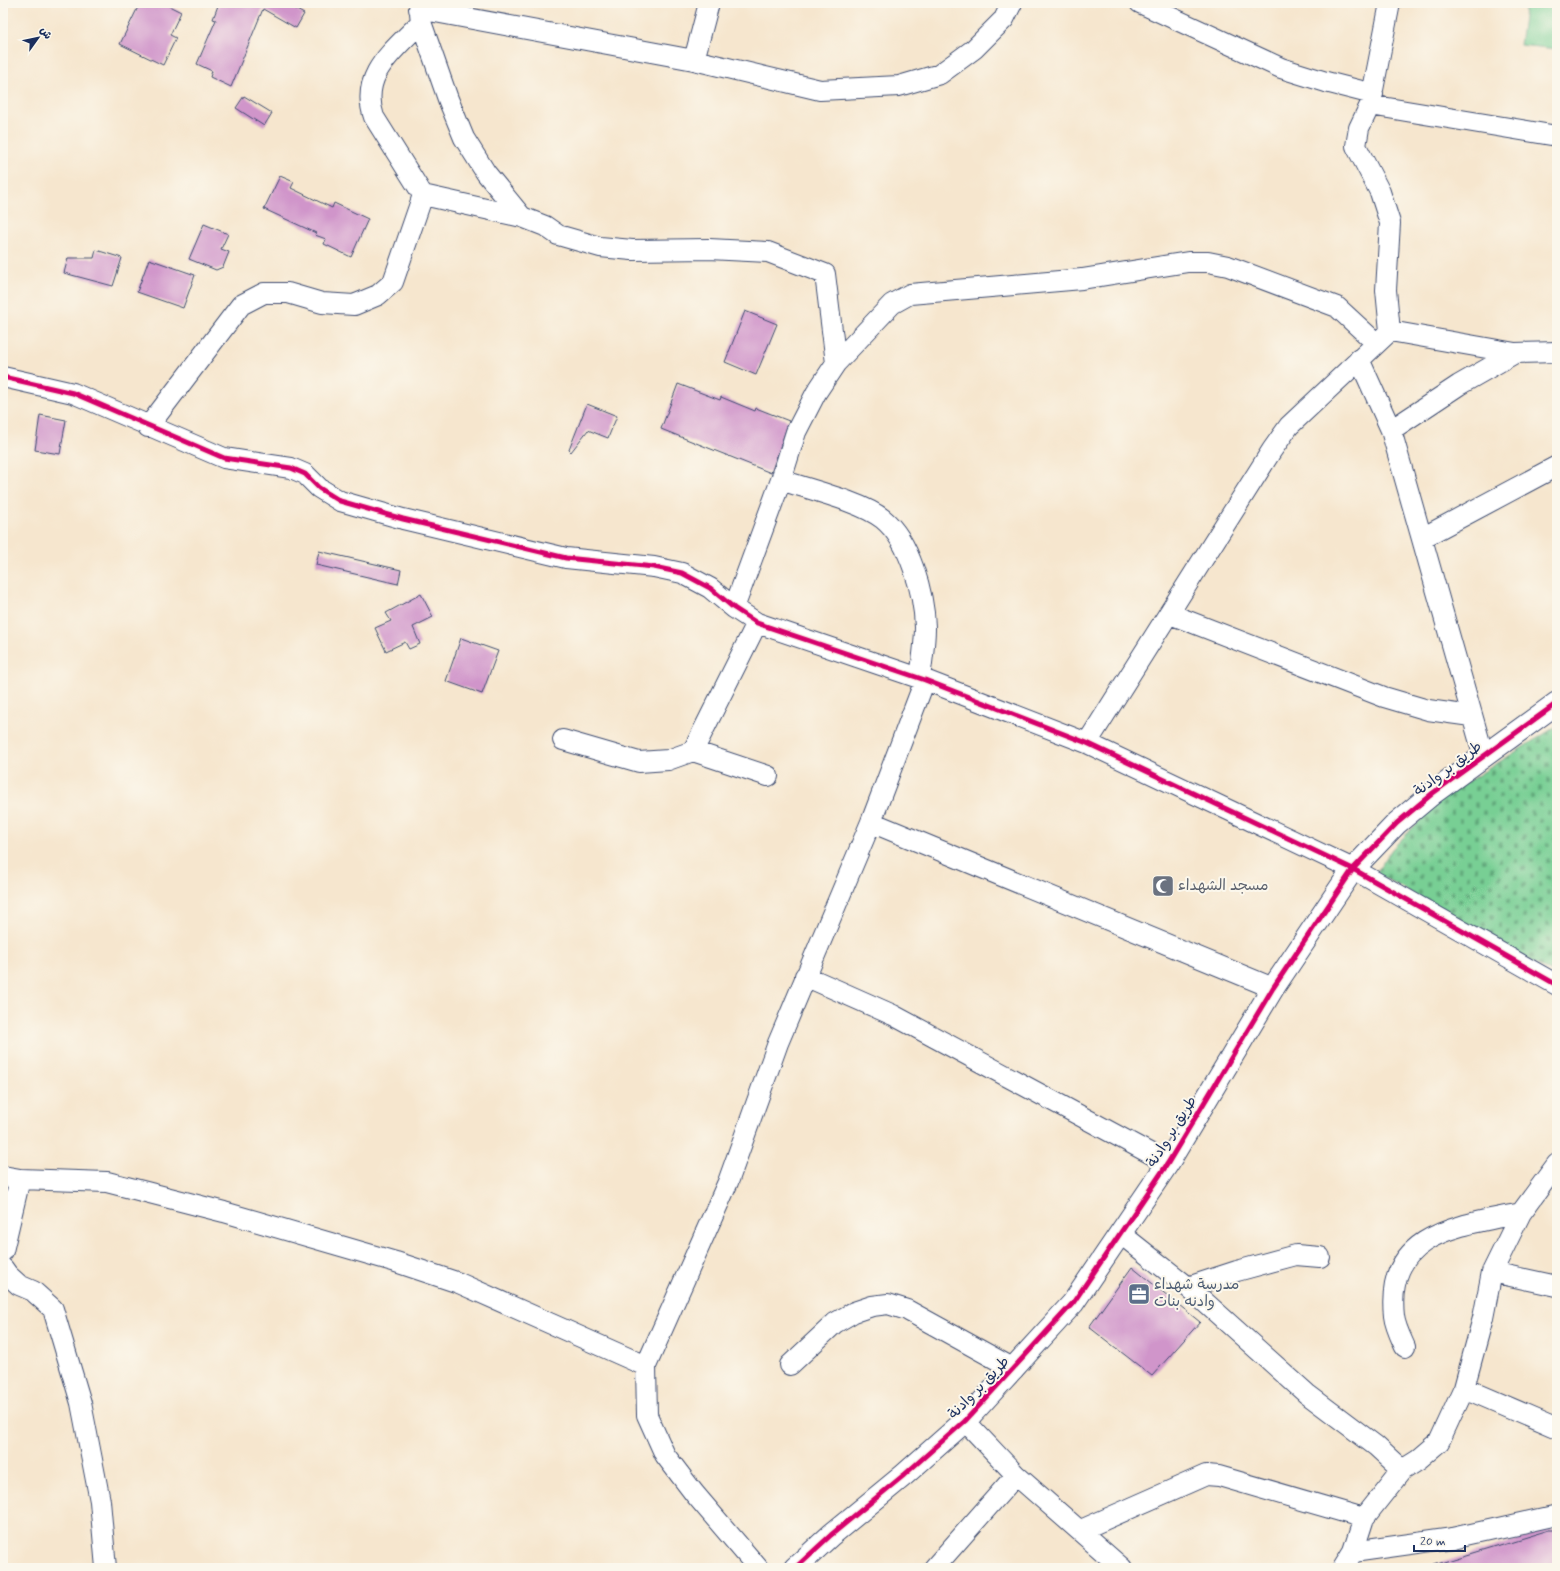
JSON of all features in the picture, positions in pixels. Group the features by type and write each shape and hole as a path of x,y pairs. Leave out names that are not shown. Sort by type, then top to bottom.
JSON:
{"street":[{"path":"694,60 709,3"},
{"path":"420,11 694,60 820,90 899,86 940,74 974,49 1004,19 1012,3"},
{"path":"1140,3 1281,68 1326,82 1372,99 1557,136"},
{"path":"1087,743 1170,614 1272,450 1289,426 1383,337 1390,223 1380,192 1356,146 1359,128 1372,99 1390,3"},
{"path":"420,11 380,66 370,85 370,104 378,124 423,194 522,217 545,226 558,236 600,247 632,250 710,249 768,252 825,274 836,364"},
{"path":"420,11 448,100 464,138 486,173 522,217"},
{"path":"148,427 241,305 264,293 288,293 322,304 354,305 378,295 383,291 393,282 423,194"},
{"path":"734,608 781,480 796,432 816,393 836,364 892,304 910,294 1082,279 1188,262 1208,262 1228,266 1332,305 1383,337 1515,353 1557,352"},
{"path":"1391,430 1459,385 1515,353"},
{"path":"1358,360 1391,430 1471,716 1484,757"},
{"path":"3,377 73,393 148,427 224,458 291,468 305,474 319,488 340,501 403,519 566,558 654,567 682,573 710,588 734,608 757,623 923,679 1087,743 1353,869 1557,985"},
{"path":"1422,538 1557,466"},
{"path":"758,1568 694,1493 665,1455 647,1415 646,1366 728,1182 778,1043 871,822 923,679 925,627 919,584 896,534 882,519 862,507 781,480"},
{"path":"1170,614 1384,697 1428,710 1471,716"},
{"path":"693,750 757,623"},
{"name":"طريق بر وادنة","path":"795,1568 831,1534 904,1475 965,1421 1073,1303 1168,1163 1273,988 1353,869 1396,823 1433,794 1557,704"},
{"path":"563,740 639,762 668,760 693,750 768,776"},
{"path":"871,822 1273,988"},
{"path":"805,976 893,1015 1168,1163"},
{"path":"1348,1560 1364,1518 1402,1470 1418,1460 1439,1442 1464,1388 1492,1272 1521,1213 1557,1164"},
{"path":"3,1250 11,1177 107,1182 224,1212 396,1262 459,1283 646,1366"},
{"path":"1405,1348 1394,1317 1394,1298 1397,1276 1402,1265 1415,1248 1426,1239 1454,1228 1521,1213"},
{"path":"1121,1234 1188,1287 1308,1394 1376,1446 1402,1470"},
{"path":"1188,1287 1237,1271 1296,1255 1320,1257"},
{"path":"3,1268 19,1285 33,1291 54,1309 82,1410 100,1501 106,1568"},
{"path":"1492,1272 1557,1286"},
{"path":"790,1365 835,1323 860,1310 872,1306 888,1304 907,1310 1014,1369"},
{"path":"1464,1388 1557,1428"},
{"path":"965,1421 1016,1475 1082,1530 1121,1568"},
{"path":"934,1568 1016,1475"},
{"path":"1082,1530 1206,1475 1220,1476 1364,1518"},
{"path":"1348,1560 1557,1515"}],"green space":[{"path":"1526,3 1557,3 1557,49 1520,45"},
{"path":"1557,726 1557,976 1376,873 1392,849 1443,797"}],"building":[{"path":"140,3 163,3 181,12 170,35 176,38 163,65 120,44"},
{"path":"219,3 250,3 256,5 252,3 284,3 304,14 296,28 263,9 231,87 210,77 212,71 197,64 216,20 213,19"},
{"path":"244,96 272,113 264,126 236,108"},
{"path":"280,176 294,182 291,188 332,208 334,203 368,219 351,257 324,244 326,239 315,235 316,233 264,209"},
{"path":"204,224 228,234 221,249 229,252 223,267 216,270 189,259"},
{"path":"96,250 122,258 113,286 64,273 68,258 94,258"},
{"path":"149,259 195,275 183,308 137,292"},
{"path":"745,311 777,324 756,375 725,362"},
{"path":"678,384 720,400 721,397 755,411 756,408 789,421 771,473 661,429"},
{"path":"587,404 617,416 608,438 588,430 571,452 569,450"},
{"path":"40,415 66,420 60,454 35,450"},
{"path":"319,551 401,570 398,584 316,565"},
{"path":"421,594 433,617 413,627 420,644 409,649 405,642 386,651 375,628 391,621 386,613"},
{"path":"461,638 498,651 482,694 446,681"},
{"name":"مدرسة شهداء وادنه بنات","path":"1132,1267 1200,1322 1152,1376 1089,1327"},
{"path":"1549,1530 1557,1530 1557,1568 1435,1568 1434,1565"}],"cycle path":[{"path":"3,377 73,393 224,458 291,468 305,474 319,488 340,501 403,519 566,558 654,567 682,573 710,588 734,608 757,623 925,680 1087,743 1353,869 1557,985"},
{"path":"795,1568 831,1535 904,1475 965,1421 1073,1303 1168,1163 1273,988 1353,869 1397,823 1433,793 1557,703"}],"place":[{"name":"مسجد الشهداء","path":"1163,886"},
{"name":"مدرسة شهداء وادنه بنات","path":"1139,1294"}]}
